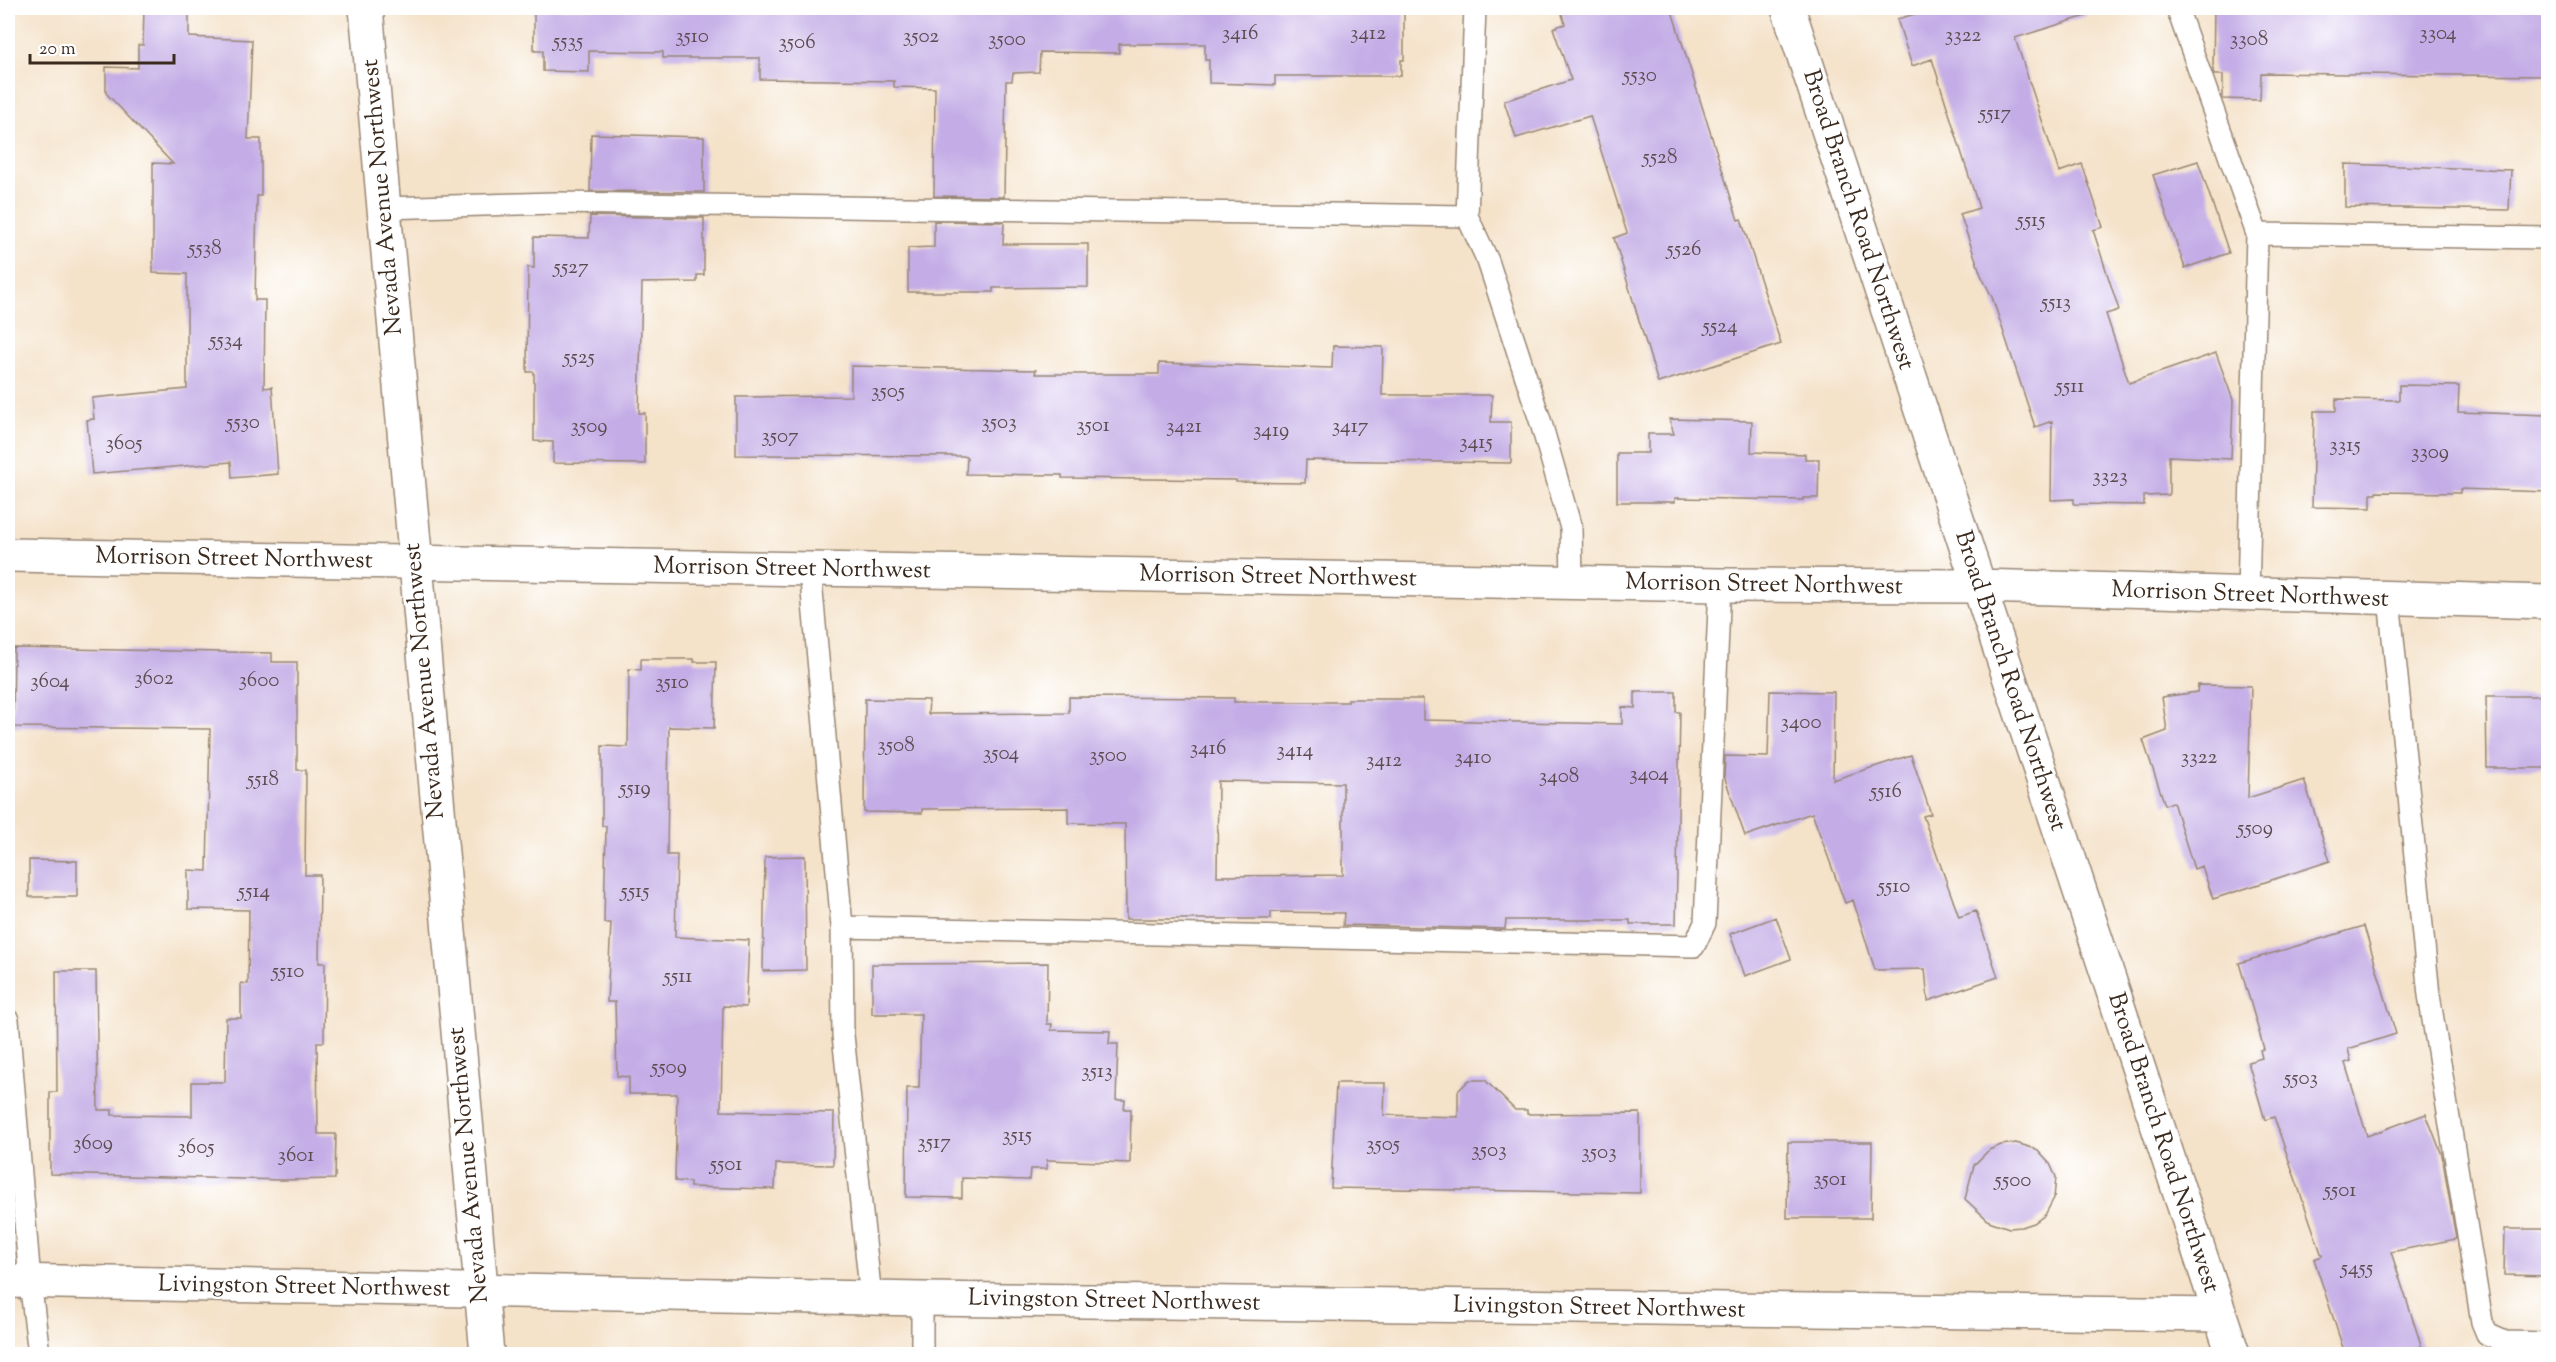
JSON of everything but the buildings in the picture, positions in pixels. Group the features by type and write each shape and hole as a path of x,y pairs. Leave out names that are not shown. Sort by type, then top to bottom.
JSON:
{"street":[{"name":"Nevada Avenue Northwest","path":"366,8 487,1354"},
{"name":"Broad Branch Road Northwest","path":"1788,8 2233,1354"},
{"name":"Morrison Street Northwest","path":"8,555 1572,583 1979,586 2548,602"},
{"name":"Livingston Street Northwest","path":"19,1281 922,1299 2220,1315"}],"lane":[{"path":"1475,8 1467,216 1488,261 1571,528 1572,583"},
{"path":"2176,8 2257,234 2248,595"},
{"path":"384,208 555,203 1467,216"},
{"path":"2257,234 2548,238"},
{"path":"810,569 842,927 843,1035 871,1298"},
{"path":"842,927 1694,946 1705,922 1719,585"},
{"path":"2389,598 2429,995 2482,1322 2487,1334 2505,1342 2548,1343"},
{"path":"8,1020 19,1281 39,1354"},
{"path":"922,1299 922,1354"}]}
